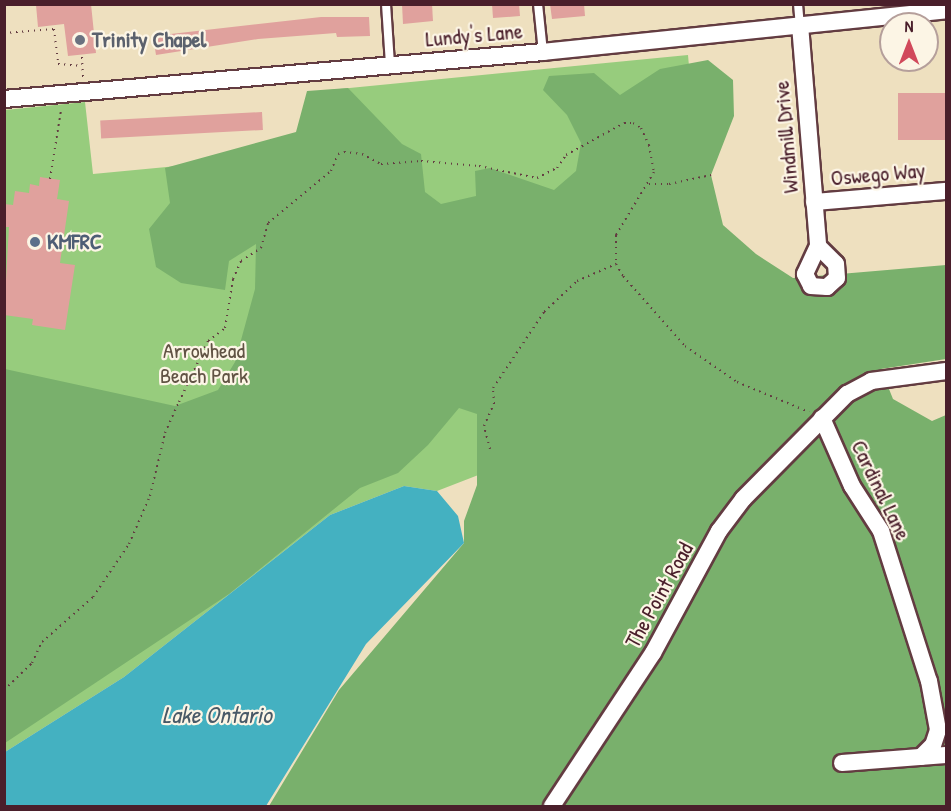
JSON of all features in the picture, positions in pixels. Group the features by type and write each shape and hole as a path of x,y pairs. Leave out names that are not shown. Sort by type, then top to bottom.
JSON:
{"street":[{"name":"Lundy's Lane","path":"4,99 543,52 937,9"},
{"name":"Windmill Drive","path":"800,25 818,246"},
{"name":"Oswego Way","path":"814,202 946,191"},
{"name":"The Point Road","path":"552,807 653,653 719,531 743,499 847,394 871,381 946,371"},
{"name":"Cardinal Lane","path":"822,418 852,486 881,531 942,725 935,742 921,757"},
{"path":"842,764 946,755"}],"lane":[{"path":"386,4 390,65"},
{"path":"538,4 543,52"},
{"path":"798,4 800,25"}],"path":[{"path":"4,33 54,29 58,64 82,66"},
{"path":"82,57 84,84"},
{"path":"50,179 61,107"},
{"path":"4,690 32,663 42,642 93,597 129,544 150,496 165,433 208,341 225,328 233,279 241,261 261,248 268,223 335,166 338,154 353,151 381,164 421,161 479,166 537,178 557,168 566,155 624,123 633,123 641,128 654,159 649,184 616,235 616,264 637,293 685,346 738,382 822,418"},
{"path":"649,184 669,184 711,175"},
{"path":"490,449 484,426 494,404 493,388 544,312 577,281 616,264"}],"green space":[{"name":"Arrowhead Beach Park","path":"688,55 711,313 602,427 437,491 404,486 330,515 124,677 5,752 5,110 85,102 93,174 324,152 319,91"},
{"path":"708,60 733,80 734,116 711,175 723,225 756,254 793,278 946,265 946,359 881,369 893,399 932,421 946,415 946,806 269,806 339,690 464,543 464,521 477,485 477,414 459,408 428,445 398,473 360,488 229,594 5,743 5,369 175,406 218,390 235,362 255,289 256,244 229,261 225,290 181,283 156,267 149,229 170,203 165,168 296,132 307,91 348,88 402,144 421,154 425,192 441,204 476,196 475,171 490,168 554,190 576,171 581,143 567,115 543,90 549,76 594,73 620,95 660,69"}],"water":[{"name":"Lake Ontario","path":"404,486 437,491 458,516 464,543 366,644 266,806 5,806 5,752 124,677 330,515"}],"building":[{"name":"Trinity Chapel","path":"91,4 96,53 68,56 64,24 38,27 36,5"},
{"path":"402,4 432,4 433,21 403,24"},
{"path":"492,4 519,4 520,16 493,18"},
{"path":"550,4 584,4 585,16 552,19"},
{"path":"321,17 369,17 370,36 337,37 336,33 258,39 156,55 153,36"},
{"path":"898,93 946,93 946,140 898,140"},
{"path":"262,112 263,130 101,138 100,120"},
{"name":"KMFRC","path":"40,177 60,180 57,199 69,201 60,263 75,265 65,330 32,325 33,319 4,315 9,227 4,227 4,204 13,205 15,191 29,193 30,184 39,186"}],"place":[{"name":"Trinity Chapel","path":"80,40"},
{"name":"KMFRC","path":"35,242"}]}
